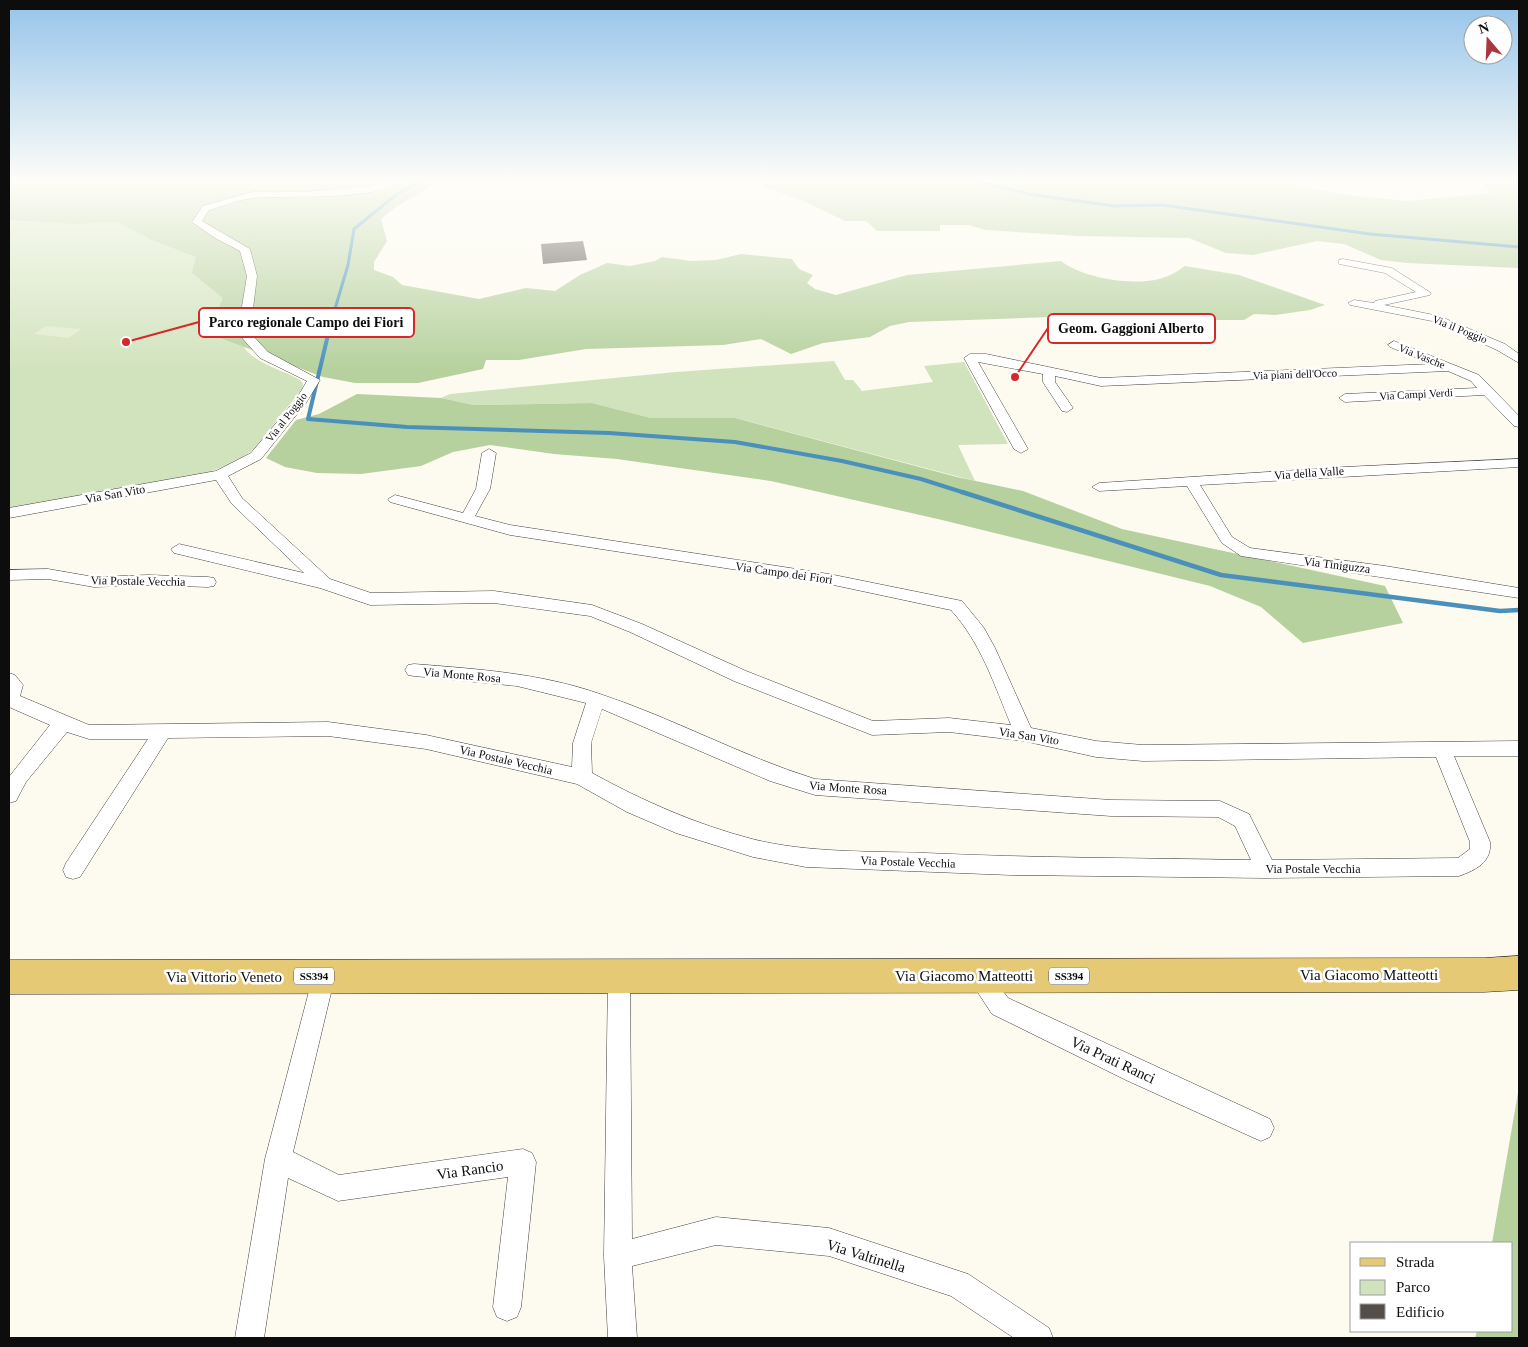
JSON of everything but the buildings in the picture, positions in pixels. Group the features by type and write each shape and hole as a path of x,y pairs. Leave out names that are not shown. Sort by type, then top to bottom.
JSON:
{"main road":[{"name":"Via Giacomo Matteotti","path":"619,976 1464,975 1519,972"},
{"name":"Via Vittorio Veneto","path":"9,977 619,976"}],"street":[{"name":"Via al Poggio","path":"220,475 256,456 302,400 314,380 264,355 249,339 245,325 252,276 245,249 236,245"},
{"name":"Via il Poggio","path":"1343,262 1388,270 1426,293 1366,305"},
{"name":"Via il Poggio","path":"1354,302 1434,318 1494,344 1519,359"},
{"name":"Via Vasche","path":"1394,345 1450,367"},
{"name":"Via piani dell'Occo","path":"1021,449 970,358 986,358 1102,382 1450,367 1469,375 1519,423"},
{"path":"1050,372 1049,382 1067,408"},
{"name":"Via Campi Verdi","path":"1345,398 1487,391"},
{"path":"466,518 483,489 489,453"},
{"name":"Via della Valle","path":"1099,487 1519,463"},
{"name":"Via San Vito","path":"9,513 220,475"},
{"path":"220,475 237,501 324,583"},
{"name":"Via Tiniguzza","path":"1191,481 1227,540 1246,552 1385,571 1519,593"},
{"name":"Via Campo dei Fiori","path":"395,499 510,530 829,579 956,605 969,617 978,634 1024,734"},
{"path":"179,549 324,583"},
{"name":"Via Postale Vecchia","path":"9,575 48,574 94,582 148,580 208,582"},
{"name":"Via San Vito","path":"324,583 370,598 494,597 592,611 636,628 740,676 872,728 949,725 1024,734 1096,749 1144,753 1442,749"},
{"name":"Via Monte Rosa","path":"414,670 517,680 596,699 783,777 815,787 1111,808 1228,811 1246,825 1266,869"},
{"name":"Via Postale Vecchia","path":"9,693 63,723 89,732 328,729 426,742 582,777 634,806 683,827 753,848 806,858 1011,866 1266,869 1451,867 1469,863 1477,858 1481,852 1480,842 1442,749"},
{"path":"582,777 582,743 596,699"},
{"path":"9,795 19,776 63,723"},
{"path":"74,870 162,732"},
{"path":"1442,749 1519,748"},
{"path":"249,1338 278,1159 324,976"},
{"path":"619,976 618,1256 622,1338"},
{"name":"Via Prati Ranci","path":"978,976 1000,1006 1137,1072 1261,1128"},
{"name":"Via Rancio","path":"278,1159 338,1188 523,1162 507,1307"},
{"name":"Via Valtinella","path":"618,1256 716,1231 829,1242 958,1284 1039,1338"}],"green space":[{"path":"9,245 211,245 231,317 243,345 255,358 300,380 303,384 302,389 253,450 233,463 209,472 9,509"},
{"path":"165,245 385,245 374,262 374,270 393,277 402,285 479,299 526,288 555,291 580,275 607,263 630,266 655,261 662,257 691,261 716,260 741,254 792,259 799,269 813,275 807,283 815,289 836,295 907,275 1061,261 1083,273 1113,280 1156,280 1170,275 1185,266 1239,275 1325,305 1310,310 1275,315 1254,314 1244,320 1187,320 1168,313 1071,328 1051,317 909,322 890,326 870,337 823,343 791,354 761,339 723,345 586,349 519,360 486,360 483,369 418,383 355,383 323,377 202,331 213,321 223,298 192,273 196,257"},
{"path":"1206,245 1299,245 1253,255 1226,253"},
{"path":"1346,245 1519,245 1519,268 1381,260"},
{"path":"46,326 81,329 69,338 34,334"},
{"path":"834,361 845,380 853,380 862,391 933,382 924,366 964,362 1008,444 958,445 975,481 735,418 651,418 592,403 474,405 441,398 450,394 676,372"},
{"path":"357,394 441,398 474,405 592,403 651,418 735,418 957,477 1023,491 1122,529 1385,586 1403,623 1303,643 1261,607 1210,586 942,520 771,481 617,459 554,454 490,445 453,452 421,466 361,474 317,473 285,467 266,458 296,420 319,414"},
{"path":"1519,1087 1519,1338 1475,1338 1477,1332 1513,1332 1513,1242 1492,1242"}],"waterway":[{"path":"332,319 348,265 351,245"},
{"path":"1494,245 1519,247"},
{"path":"332,318 308,419 407,427 609,433 735,442 842,461 921,479 965,493"},
{"path":"962,492 1221,575 1500,611 1519,610"}],"place":[{"name":"Parco regionale Campo dei Fiori","path":"126,342"},
{"name":"Geom. Gaggioni Alberto","path":"1015,377"}]}
